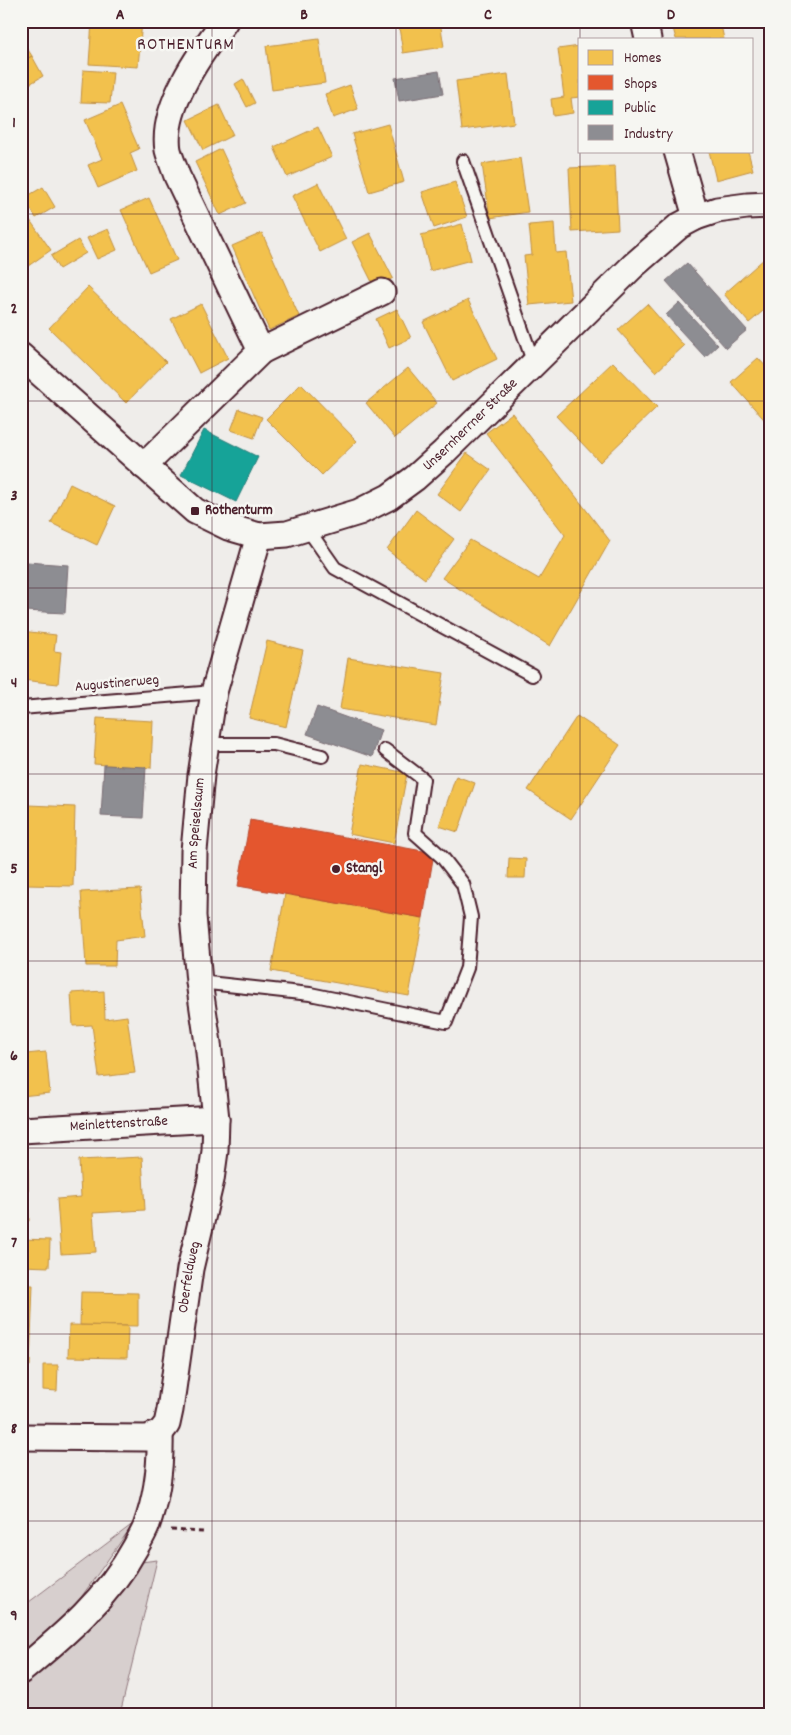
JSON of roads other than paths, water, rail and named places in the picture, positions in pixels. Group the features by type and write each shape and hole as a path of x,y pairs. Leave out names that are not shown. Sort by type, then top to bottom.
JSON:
{"street":[{"path":"225,21 203,49 181,88 169,121 168,150 177,176 261,351"},
{"path":"644,21 648,38"},
{"path":"676,152 696,217"},
{"name":"Unsernherrner Straße","path":"21,356 195,511 228,527 260,536 287,534 359,512 389,497 415,478 444,452 633,266 679,226 696,217 717,210 770,205"},
{"path":"144,466 261,351 382,292"},
{"name":"Am Speiselsaum","path":"216,1119 193,916 194,851 200,774 214,692 260,536"},
{"name":"Meinlettenstraße","path":"21,1130 216,1119"},
{"name":"Oberfeldweg","path":"160,1433 167,1424 170,1410 190,1269 211,1180 215,1150 216,1119"},
{"path":"21,1437 147,1438 160,1433 156,1493 146,1528 131,1555 114,1580 87,1612 21,1671"}],"lane":[{"path":"463,161 534,364"},
{"path":"307,528 334,568 532,675"},
{"name":"Augustinerweg","path":"21,708 214,692"},
{"path":"206,744 274,744 322,756"},
{"path":"199,982 310,994 446,1022 467,968 471,917 463,884 442,857 415,833 423,778 385,750"}],"place":[{"name":"Rothenturm","path":"195,511"},
{"name":"Stangl","path":"336,869"}],"district":[{"name":"ROTHENTURM","path":"186,45"}]}
